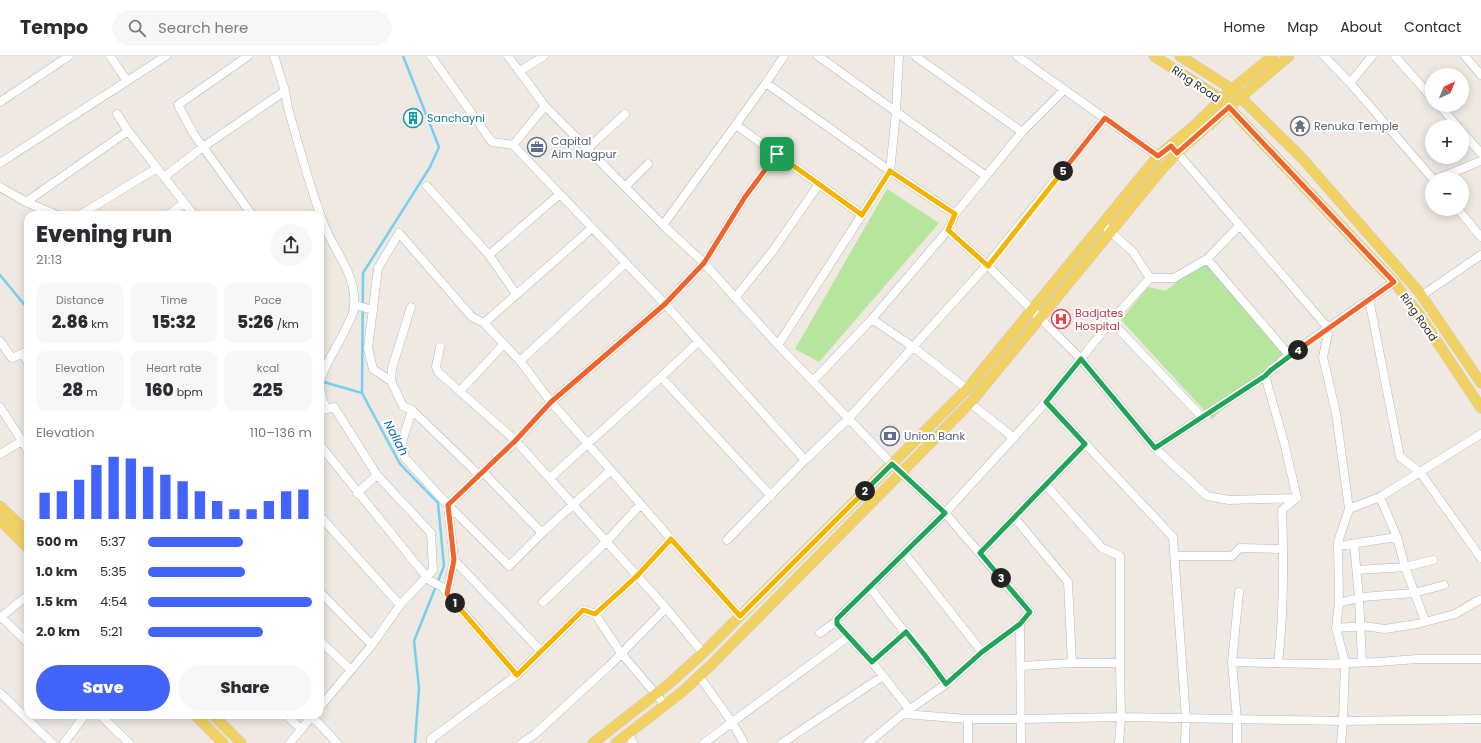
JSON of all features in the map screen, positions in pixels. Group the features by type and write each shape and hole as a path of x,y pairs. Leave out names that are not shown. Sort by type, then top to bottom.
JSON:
{"main road":[{"name":"Ring Road","path":"1154,56 1221,99 1394,282 1418,313 1481,408"},
{"name":"Ring Road","path":"1180,56 1232,89 1301,157 1414,287 1481,383"},
{"path":"616,743 631,738 665,705 699,676 970,403 1110,232 1174,149 1221,99 1273,56"},
{"path":"593,743 703,653 967,389 1158,156 1174,149 1229,107 1289,56"},
{"path":"0,506 24,529"},
{"path":"0,520 24,544"},
{"path":"199,719 223,743"},
{"path":"217,719 241,743"}],"street":[{"path":"0,102 70,56"},
{"path":"110,56 127,81"},
{"path":"0,163 166,56"},
{"path":"248,56 178,105 193,133 249,211"},
{"path":"274,56 319,211"},
{"path":"431,56 492,142 513,145 665,304 805,460"},
{"path":"508,56 545,106 704,263 778,345 892,464 945,513 1030,612 1020,624 982,652 946,684 906,712 868,743"},
{"path":"520,71 544,56"},
{"path":"664,225 784,56"},
{"path":"818,56 986,176"},
{"path":"778,345 890,171 900,56"},
{"path":"916,56 1022,132"},
{"path":"1017,56 1158,156"},
{"path":"1324,56 1350,83 1427,172"},
{"path":"1350,83 1372,56"},
{"path":"1396,56 1425,90"},
{"path":"1465,56 1481,75"},
{"path":"766,83 890,171 955,214"},
{"path":"813,381 872,319 948,230 955,214 1022,132 1064,90"},
{"path":"164,177 203,147 285,91"},
{"path":"513,145 545,106"},
{"path":"1444,112 1452,120"},
{"path":"117,114 191,211"},
{"path":"588,149 625,114"},
{"path":"727,540 805,460 849,418 988,266 1105,118"},
{"path":"736,125 862,215"},
{"path":"26,202 128,130"},
{"path":"1469,140 1481,153"},
{"path":"1174,149 1329,329"},
{"path":"448,505 516,440 551,402 665,304 704,263 745,197 777,154"},
{"path":"1454,172 1481,161"},
{"path":"625,186 648,164"},
{"path":"87,211 157,168"},
{"path":"735,298 772,252 819,184"},
{"path":"427,186 489,255 516,294"},
{"path":"0,187 26,202 47,211"},
{"path":"489,255 560,194"},
{"path":"173,211 184,203"},
{"path":"1464,216 1481,237"},
{"path":"1102,224 1133,252 1150,278"},
{"path":"324,225 352,280 355,305 354,312 343,337 324,368"},
{"path":"820,633 836,621 945,513 1046,402 1111,321 1150,278 1174,278 1207,260 1240,225"},
{"path":"484,323 592,228"},
{"path":"948,230 988,266 1081,359 1155,448 1207,496 1229,500 1297,498"},
{"path":"542,533 412,410 403,406 390,381 373,369 368,348 378,268 399,233 472,317 484,323 520,361 551,402 740,616"},
{"path":"1421,296 1481,255"},
{"path":"1207,260 1289,355"},
{"path":"520,361 626,263"},
{"path":"1155,448 1265,376 1289,355 1329,329 1394,282"},
{"path":"1403,294 1414,287"},
{"path":"1369,299 1400,457 1420,472 1481,558"},
{"path":"355,305 373,310"},
{"path":"390,381 392,368 412,307"},
{"path":"872,319 913,347 967,389"},
{"path":"1111,321 1202,417"},
{"path":"1329,329 1323,356 1336,413 1349,509 1341,530 1338,546 1339,602 1336,628 1345,663 1341,743"},
{"path":"0,341 12,358 24,352"},
{"path":"550,478 698,342"},
{"path":"460,391 504,344"},
{"path":"440,347 436,368 438,372 516,440 666,608 703,653"},
{"path":"1265,376 1284,442 1297,498"},
{"path":"661,377 771,496"},
{"path":"1046,402 1173,537 1186,719 1185,743"},
{"path":"970,403 1014,438"},
{"path":"324,410 334,407 377,475 432,532 433,570 428,578 400,605 372,645 324,702"},
{"path":"0,408 24,438"},
{"path":"412,410 402,442 405,458 448,505 509,566 542,533 611,470"},
{"path":"1349,509 1380,498 1481,434"},
{"path":"0,454 24,440"},
{"path":"980,553 1085,444"},
{"path":"324,450 357,493 428,578 444,590 517,675"},
{"path":"357,493 377,475"},
{"path":"1046,485 1102,548 1120,556 1121,717 1119,743"},
{"path":"1278,663 1282,627 1282,510 1297,498"},
{"path":"1380,498 1397,537 1405,568 1425,622"},
{"path":"543,602 606,542 640,504"},
{"path":"444,590 454,560 448,505"},
{"path":"1014,518 1068,582 1072,663"},
{"path":"324,520 400,605"},
{"path":"1338,546 1397,537"},
{"path":"595,614 637,576 671,539"},
{"path":"1354,544 1359,598 1362,662"},
{"path":"1175,556 1232,556 1240,548 1283,549"},
{"path":"904,553 982,652"},
{"path":"454,560 541,651"},
{"path":"1357,570 1405,568 1433,560"},
{"path":"1339,602 1359,598 1414,593 1444,585"},
{"path":"870,587 884,607 924,654 946,684"},
{"path":"1237,743 1237,720 1232,662 1239,592"},
{"path":"324,596 372,645"},
{"path":"24,598 0,617 24,639"},
{"path":"1336,628 1360,626 1385,629 1425,622 1455,614 1479,600"},
{"path":"522,743 535,734 621,653 666,608"},
{"path":"431,743 431,739 517,675 583,610 595,614 621,653 665,705"},
{"path":"836,621 848,637 883,676 906,712"},
{"path":"1020,624 1021,743"},
{"path":"872,662 906,632"},
{"path":"704,743 848,637"},
{"path":"324,644 351,670"},
{"path":"1232,662 1316,664 1417,659 1481,659"},
{"path":"1021,666 1072,663 1120,663"},
{"path":"699,676 732,722 744,743"},
{"path":"782,743 883,676"},
{"path":"0,693 24,716"},
{"path":"906,712 968,719 1022,720 1121,717 1343,721 1481,719"},
{"path":"27,719 52,743"},
{"path":"64,743 82,719"},
{"path":"104,719 129,743"},
{"path":"290,719 300,729"},
{"path":"290,743 309,719"},
{"path":"315,719 337,743"},
{"path":"968,719 968,743"}],"green space":[{"path":"887,189 939,223 819,362 795,349"},
{"path":"1202,258 1287,350 1212,419 1121,320 1148,287 1166,291 1200,262"}],"waterway":[{"name":"Nallah","path":"403,56 439,147 430,167 363,273 362,393 400,464 438,503 444,566 414,641 419,688 415,743"},
{"path":"0,275 24,304"},
{"path":"324,382 362,393"}],"place":[{"name":"Sanchayni","path":"413,118"},
{"name":"Renuka Temple","path":"1300,126"},
{"name":"Capital Aim Nagpur","path":"537,147"},
{"name":"Badjates Hospital","path":"1061,319"},
{"name":"Union Bank","path":"890,436"}],"route":[{"path":"1229,107 1394,282 1329,329 1289,355 1265,376 1155,448 1081,359 1046,402 1085,444 980,553 1030,612 1020,624 982,652 946,684 906,632 872,662 836,622 837,619 945,513 892,464 740,616 671,539 637,576 595,614 583,610 517,675 447,594 454,560 448,505 516,440 551,402 665,304 704,263 745,197 777,154 862,215 890,171 955,214 948,230 988,266 1105,118 1158,156 1171,146 1177,153 1229,107"}]}
